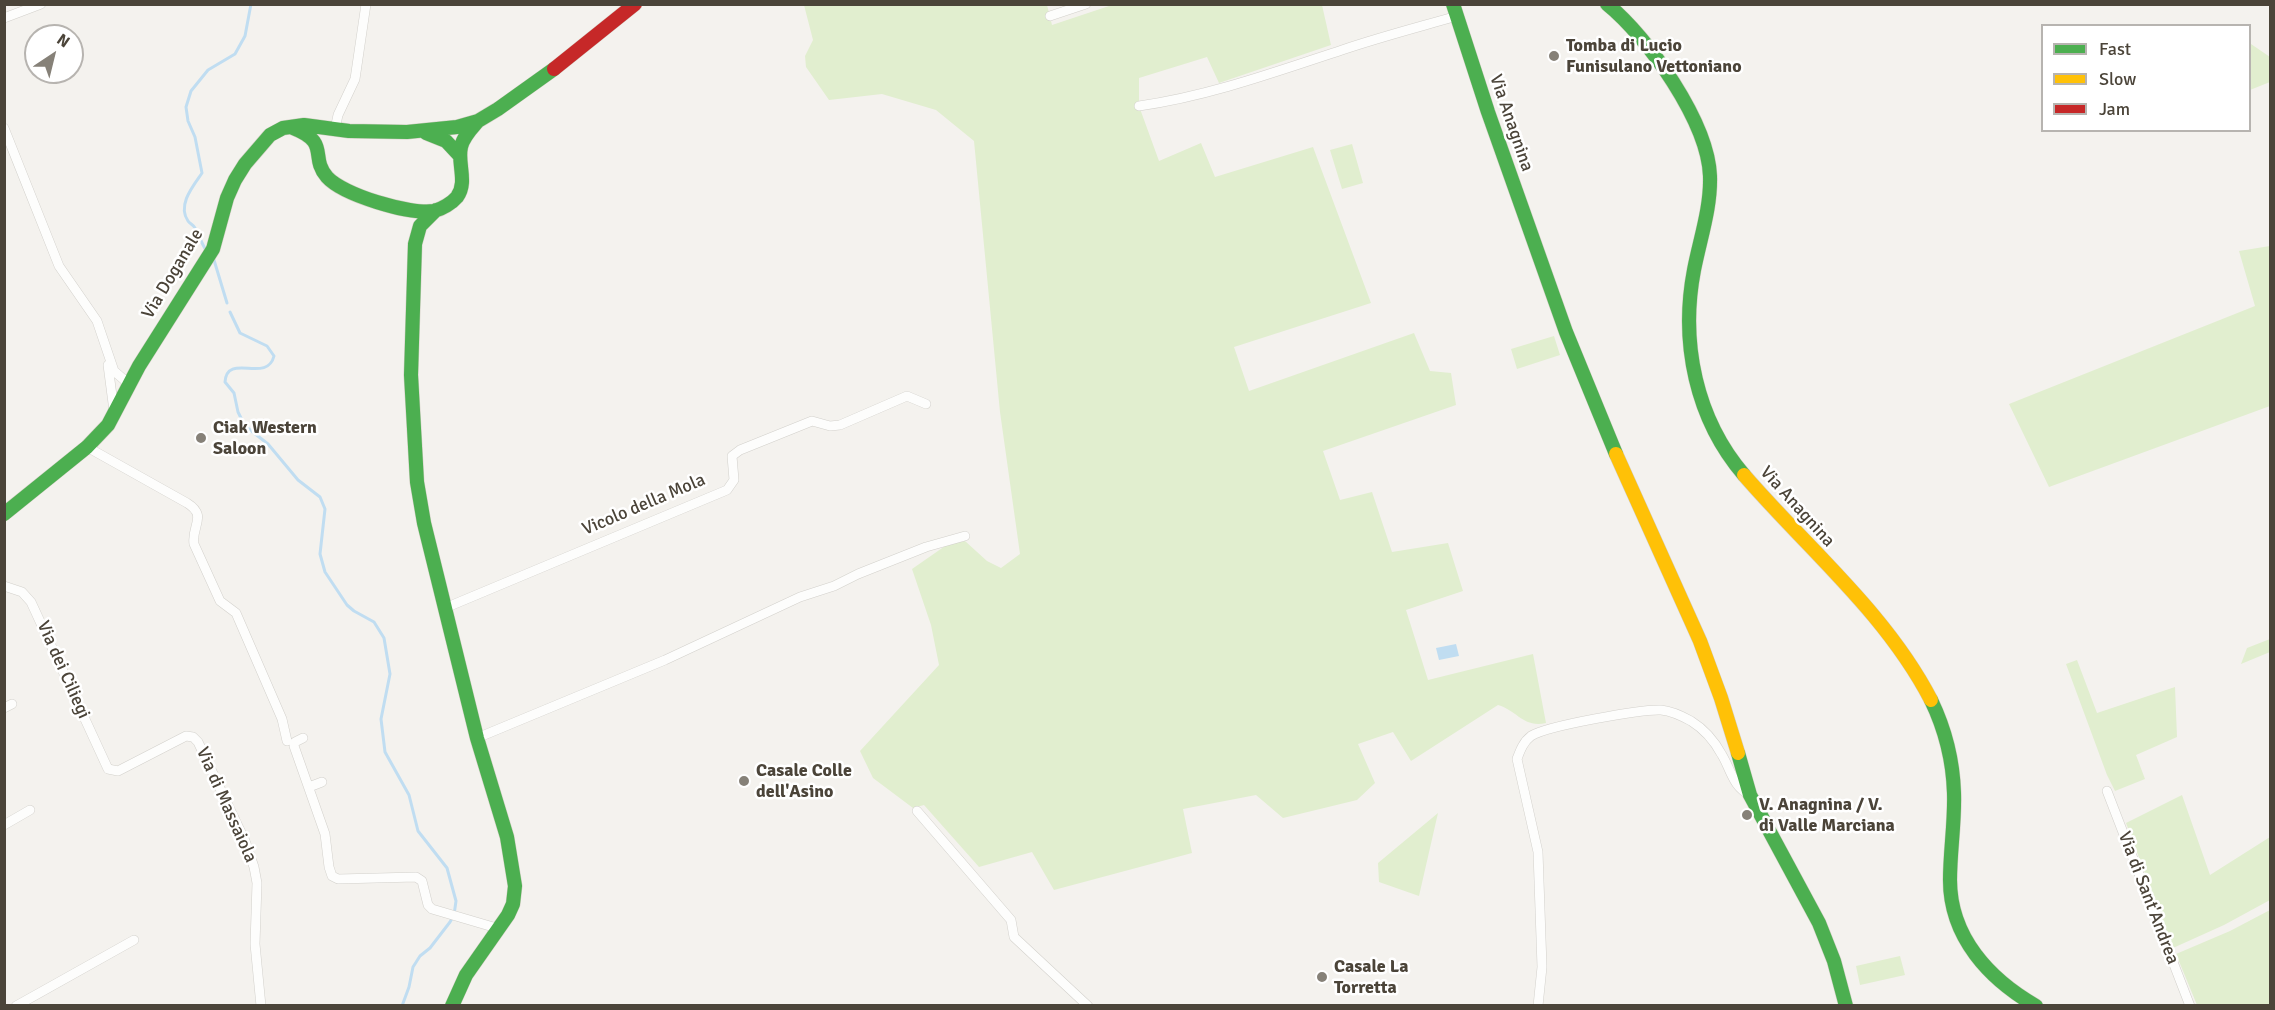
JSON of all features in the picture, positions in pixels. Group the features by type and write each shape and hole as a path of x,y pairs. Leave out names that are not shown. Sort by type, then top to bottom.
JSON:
{"main road":[{"path":"289,127 304,125 342,130 422,132 457,127 478,121 581,49 635,4"},
{"name":"Via Anagnina","path":"1607,4 1630,26 1659,63 1695,118 1705,144 1709,168 1709,191 1692,282 1689,320 1695,372 1710,426 1722,447 1743,474 1889,634 1918,675 1941,725 1951,758 1954,798 1950,879 1958,923 1968,945 1986,970 2008,989 2036,1005"},
{"name":"Via Anagnina","path":"1456,8 1492,123 1574,351 1619,461 1707,659 1750,795 1819,923 1834,961 1846,1005"},
{"path":"289,127 305,132 313,138 325,175 340,188 400,208 429,212 447,205 459,193 463,139 478,121"},
{"name":"Via Doganale","path":"4,514 87,447 103,431 115,414 129,384 211,253 218,237 229,191 240,171 270,135 278,129 289,127"},
{"path":"321,158 322,147 330,136 342,130"},
{"path":"422,132 437,135 447,141 460,156"},
{"path":"400,208 411,227 415,244"},
{"path":"436,210 420,226 415,244 411,375 417,482 423,523 477,738 509,844 515,886 510,911 500,929 469,970 452,1005"}],"street":[{"path":"4,18 41,4"},
{"path":"342,130 338,115 355,79 366,4"},
{"path":"1050,16 1086,4"},
{"path":"1139,106 1182,99 1221,89 1351,47 1456,8"},
{"path":"4,128 56,259 94,317 114,371 129,384"},
{"path":"105,348 115,414"},
{"name":"Vicolo della Mola","path":"445,608 727,490 734,480 732,456 740,450 812,420 830,426 840,425 907,396 926,404"},
{"path":"87,447 187,503 197,511 194,544 220,601 236,613 282,718 287,741"},
{"path":"477,738 665,660 800,597 834,586 926,547 965,536"},
{"name":"Via dei Ciliegi","path":"4,586 21,592 31,602 107,768"},
{"path":"1538,1005 1542,967 1538,852 1517,759 1521,748 1530,737 1547,730 1628,713 1650,710 1668,711 1684,717 1703,731 1720,752 1739,788 1750,795"},
{"name":"Via di Massaiola","path":"107,768 118,771 186,736 197,740 245,841 254,867 257,883 255,944 261,1005"},
{"path":"303,738 294,744 325,834 332,876 338,879 416,877 422,880 428,905 439,912 500,929"},
{"path":"309,787 322,782"},
{"name":"Via di Sant'Andrea","path":"2107,791 2190,1005"},
{"path":"4,825 30,810"},
{"path":"917,811 1011,920 1014,937 1088,1005"},
{"path":"16,1005 134,940"}],"green space":[{"path":"804,5 1047,5 1052,25 1112,5 1322,5 1331,45 1219,83 1207,57 1139,78 1139,106 1159,161 1201,143 1215,177 1313,147 1371,303 1234,347 1249,391 1414,333 1430,371 1451,373 1456,405 1323,451 1340,500 1372,492 1392,552 1448,543 1463,591 1406,610 1428,680 1533,654 1546,723 1526,721 1498,705 1411,761 1393,732 1358,744 1375,783 1357,800 1283,818 1256,795 1183,809 1192,853 1054,890 1032,852 979,867 924,805 913,808 873,778 860,751 939,665 931,625 912,569 948,544 965,541 987,561 1001,568 1020,554 1000,412 974,141 936,110 882,94 829,100 806,67 805,56 813,40"},
{"path":"2251,44 2270,57 2270,82 2251,90"},
{"path":"1352,144 1363,183 1342,189 1330,150"},
{"path":"2270,246 2270,406 2049,487 2009,404 2255,306 2239,251"},
{"path":"1554,336 1560,355 1517,369 1511,349"},
{"path":"2270,639 2270,652 2241,664 2247,648"},
{"path":"2077,660 2097,713 2175,687 2177,737 2136,755 2145,779 2115,791 2066,664"},
{"path":"2182,795 2210,875 2270,837 2270,900 2224,925 2173,948 2126,823"},
{"path":"1438,813 1419,896 1379,882 1378,863"},
{"path":"2270,910 2270,1005 2197,1005 2176,954 2230,931"},
{"path":"1900,956 1905,975 1860,985 1856,966"}],"water":[{"path":"1456,644 1459,656 1439,660 1436,648"}],"waterway":[{"path":"206,250 194,227 188,221 184,209 187,196 202,173 186,107 191,91 208,70 235,54 245,36 251,4"},
{"path":"214,260 227,303"},
{"path":"230,312 240,333 267,346 274,356 270,364 264,368 233,369 227,373 225,382 234,393 238,412 245,426 268,444 298,480 320,497 325,509 320,554 325,572 347,605 374,622 384,638 390,674 381,719 385,752 409,795 418,831 447,868 456,901 454,915 450,922 413,967 402,1006"}],"traffic: fast":[{"path":"1453,4 1488,112 1566,332 1616,454"},
{"path":"1607,4 1640,37 1673,82 1699,131 1707,154 1710,188 1690,297 1691,352 1703,405 1727,453 1744,475"},
{"path":"4,514 87,447 108,425 139,366 213,249 227,198 235,180 245,164 270,135 283,128 304,125 349,131 407,132 457,127 478,121 554,69"},
{"path":"293,128 312,139 318,150 322,169 335,184 362,197 394,207 434,211 450,204 460,191 462,143 478,121"},
{"path":"426,133 446,141 460,156"},
{"path":"436,210 420,226 415,244 411,375 417,482 424,523 477,738 507,837 515,886 513,904 508,915 466,975 452,1006"},
{"path":"1931,700 1944,733 1952,769 1954,804 1950,880 1957,920 1975,954 1988,969 2003,983 2036,1006"},
{"path":"1738,753 1750,795 1819,923 1834,961 1846,1006"}],"traffic: slow":[{"path":"1616,454 1700,641 1738,753"},
{"path":"1744,475 1869,610 1913,668 1931,700"}],"traffic: jam":[{"path":"554,69 635,4"}],"place":[{"name":"Tomba di Lucio Funisulano Vettoniano","path":"1554,56"},
{"name":"Ciak Western Saloon","path":"201,438"},
{"name":"Casale Colle dell'Asino","path":"744,781"},
{"name":"V. Anagnina / V. di Valle Marciana","path":"1747,815"},
{"name":"Casale La Torretta","path":"1322,977"}]}
